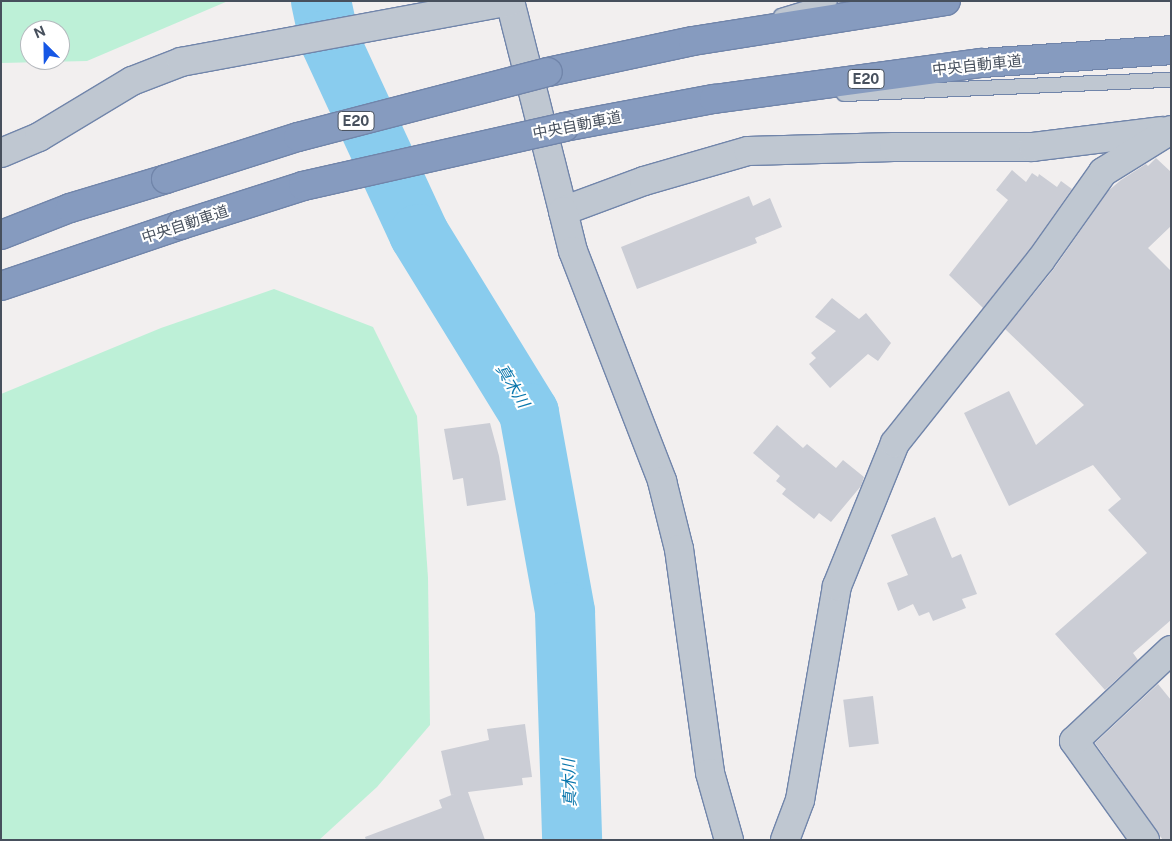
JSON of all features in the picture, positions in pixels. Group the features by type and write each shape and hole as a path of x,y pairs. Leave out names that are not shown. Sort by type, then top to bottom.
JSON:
{"highway":[{"name":"E20","path":"1,235 70,208 308,134 548,72 694,41 946,1"},
{"name":"中央自動車道","path":"1,286 303,186 564,127 714,99 982,63 1171,50"}],"street":[{"path":"1,153 39,137 132,82 181,62 510,1 573,251 662,481 679,549 710,774 729,840"},
{"path":"563,211 644,181 748,150 1033,147 1169,135"},
{"path":"785,840 800,800 837,586 895,443 1040,261 1103,172 1169,135"},
{"path":"1146,840 1074,741 1171,650"}],"lane":[{"path":"694,41 830,1"},
{"path":"714,99 1171,80"}],"green space":[{"path":"1,1 228,1 87,61 70,61 70,20 20,20 20,63 1,63"},
{"path":"274,289 373,327 417,416 428,578 430,725 377,787 319,840 1,840 1,394 161,328"}],"building":[{"path":"1156,158 1171,172 1171,226 1148,248 1171,271 1171,620 1133,653 1138,660 1105,690 1055,634 1147,553 1108,510 1121,499 1093,465 1009,506 964,413 1009,391 1036,445 1084,405 1005,329 1053,270 1108,191 1146,164 1148,166"},
{"path":"1012,170 1026,182 1032,173 1038,177 1039,174 1057,187 1061,181 1072,189 1028,252 983,308 949,275 1008,200 996,190"},
{"path":"749,196 753,206 770,198 782,227 755,238 757,243 637,289 621,247"},
{"path":"832,298 859,319 866,313 891,343 878,361 868,354 830,388 809,364 816,358 811,353 836,331 815,317"},
{"path":"490,423 499,456 506,500 467,506 463,478 453,480 444,429"},
{"path":"777,425 803,448 807,444 836,468 843,460 864,477 861,486 831,522 819,513 814,519 782,494 786,489 776,481 780,476 753,453"},
{"path":"935,517 952,558 961,554 977,594 962,599 966,608 933,621 929,612 919,616 913,604 898,611 887,583 908,575 891,535"},
{"path":"1158,684 1171,700 1171,840 1163,840 1095,743"},
{"path":"873,696 879,744 849,747 843,700"},
{"path":"525,724 532,777 522,778 523,785 468,792 485,840 366,840 365,837 442,808 439,800 454,794 451,795 441,751 489,740 487,729"}],"waterway":[{"name":"真木川","path":"321,1 329,39 419,234 529,413 565,612 572,840"}]}
